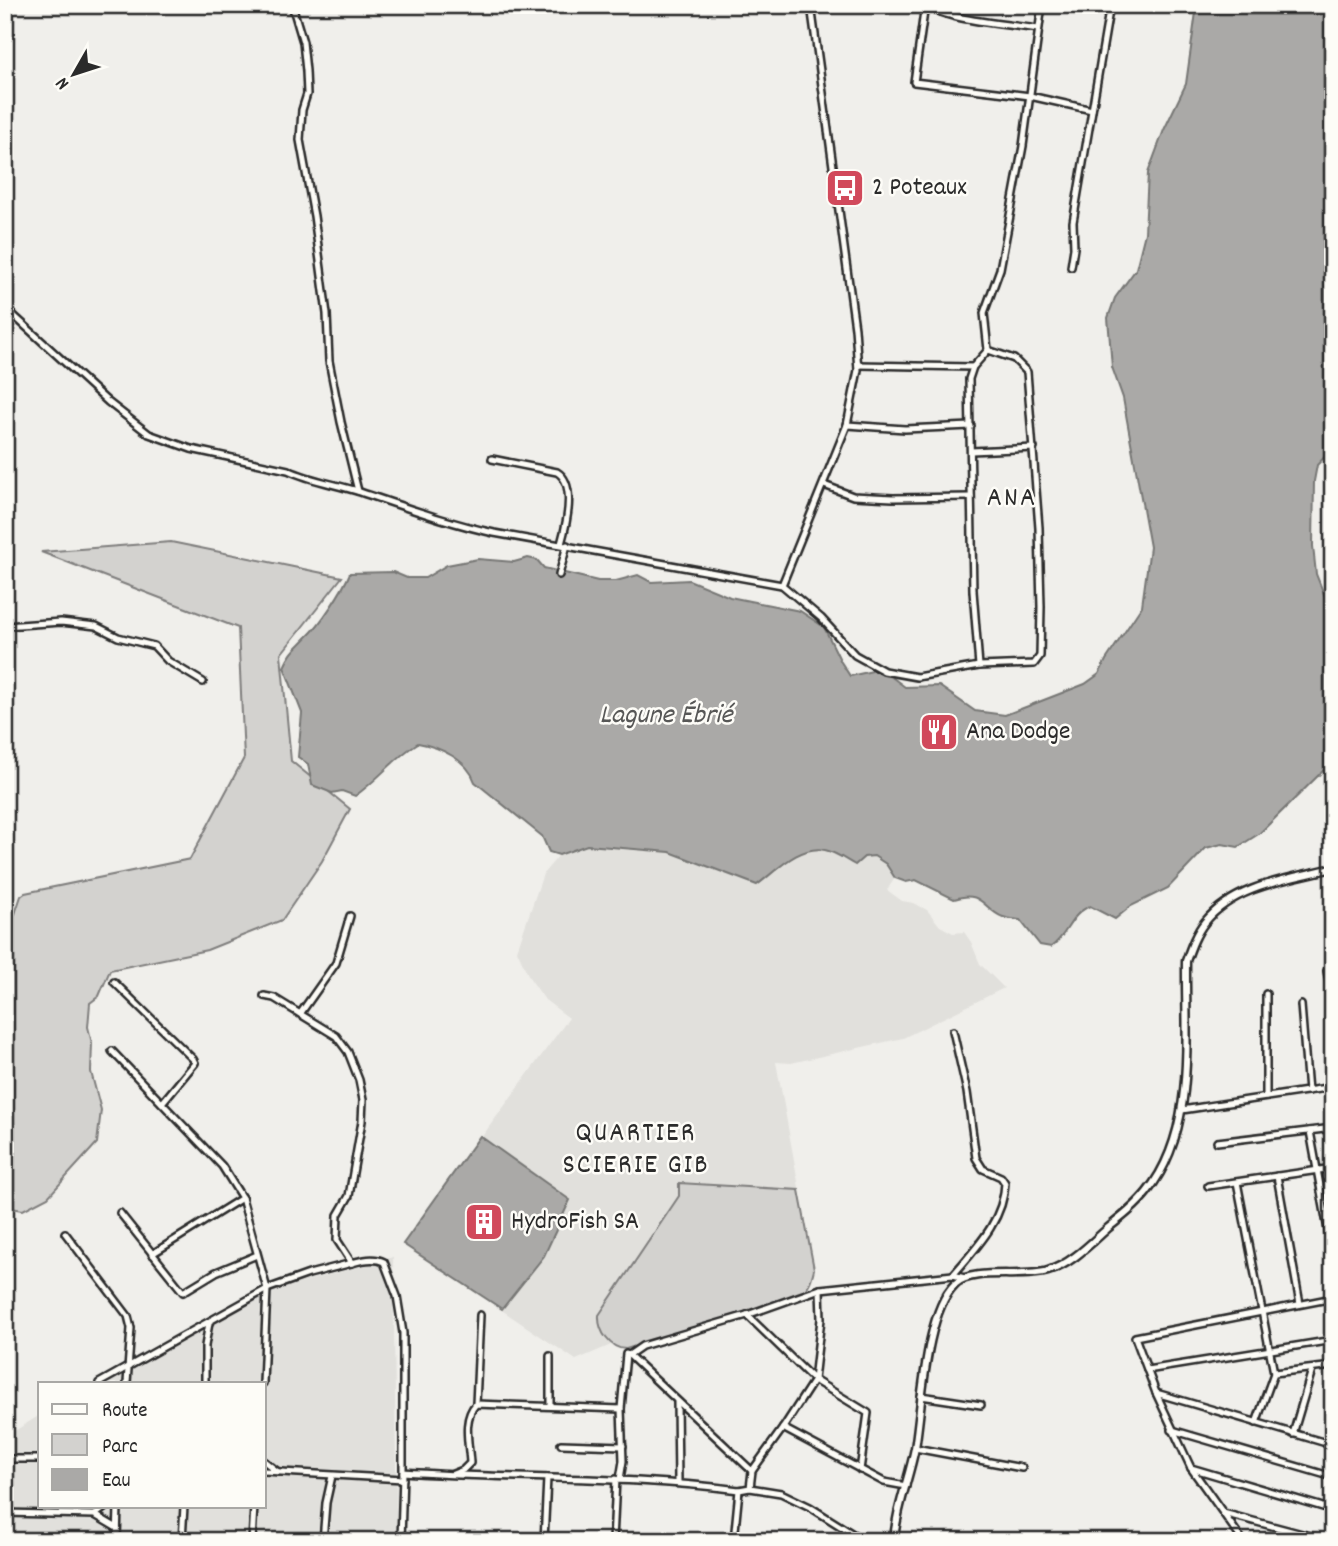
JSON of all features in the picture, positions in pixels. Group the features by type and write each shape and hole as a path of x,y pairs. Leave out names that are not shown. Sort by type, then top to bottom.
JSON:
{"street":[{"path":"292,5 303,42 307,94 302,110 300,140 314,216 327,314 329,361 358,491"},
{"path":"782,585 847,425 854,400 858,365 811,5"},
{"path":"1038,29 948,16 926,5 914,82 1030,96 1092,110"},
{"path":"979,666 971,497 970,379 973,367 988,350 984,313 1000,269 1030,96 1042,5"},
{"path":"1071,267 1074,248 1073,222 1110,5"},
{"path":"5,305 108,402 149,434 191,449 288,470 453,524 782,585 821,618 855,655 884,671 916,677 979,666 1034,664 1040,656 1040,581 1034,447 1027,372 1014,359 988,350"},
{"path":"858,365 973,367"},
{"path":"847,425 905,429 971,426"},
{"path":"971,451 1034,447"},
{"path":"492,459 557,472 567,480 568,517 559,575"},
{"path":"824,485 853,496 971,497"},
{"path":"5,626 61,622 96,626 118,637 154,646 168,661 203,682"},
{"path":"637,1541 613,1540 618,1479 623,1461 621,1409 626,1354 629,1355 642,1346 747,1315 820,1289 953,1275 965,1278 1020,1276 1049,1271 1073,1258 1127,1212 1147,1191 1174,1144 1182,1110 1186,961 1203,923 1218,907 1240,895 1259,887 1333,868"},
{"path":"300,1014 336,963 350,916"},
{"path":"1327,971 1333,1001"},
{"path":"114,982 195,1063 162,1103"},
{"path":"1266,994 1266,1097"},
{"path":"264,996 269,996 336,1036 348,1052 359,1080 363,1100 349,1196 338,1215 337,1240 352,1263"},
{"path":"1301,1005 1308,1091"},
{"path":"953,1031 967,1092 976,1158 983,1169 1001,1177 1005,1183 999,1210 984,1239 953,1275"},
{"path":"112,1051 222,1166 243,1198 267,1289 263,1382"},
{"path":"1182,1110 1333,1087"},
{"path":"1217,1142 1333,1128"},
{"path":"1310,1130 1333,1257"},
{"path":"1208,1186 1333,1168"},
{"path":"1277,1176 1300,1304"},
{"path":"1237,1182 1274,1373 1256,1423"},
{"path":"152,1254 243,1198"},
{"path":"120,1213 183,1292 216,1272 257,1255"},
{"path":"65,1233 128,1316 131,1328 127,1382"},
{"path":"101,1382 267,1289 364,1259 379,1259 384,1262 397,1296 402,1333 401,1541"},
{"path":"894,1541 895,1523 915,1448 921,1396 934,1327 952,1286 965,1278"},
{"path":"750,1488 752,1471 814,1380 821,1319 820,1289"},
{"path":"1243,1541 1191,1468 1156,1393 1135,1337 1333,1298"},
{"path":"451,1475 470,1464 468,1423 469,1411 476,1404 480,1314"},
{"path":"747,1315 814,1380 868,1413 860,1469"},
{"path":"205,1382 205,1346 209,1323"},
{"path":"1147,1370 1333,1340"},
{"path":"629,1355 752,1471"},
{"path":"550,1356 550,1406"},
{"path":"1274,1373 1333,1366"},
{"path":"1293,1434 1312,1370"},
{"path":"1156,1393 1329,1444 1333,1418"},
{"path":"921,1396 981,1405"},
{"path":"677,1402 678,1482"},
{"path":"476,1404 621,1409"},
{"path":"783,1428 884,1482 906,1486"},
{"path":"1172,1430 1333,1477"},
{"path":"561,1444 623,1446"},
{"path":"915,1448 1022,1468"},
{"path":"5,1459 38,1459"},
{"path":"266,1463 278,1472"},
{"path":"1191,1468 1333,1510"},
{"path":"266,1471 332,1476 451,1475 618,1479 678,1482 739,1490 750,1488 781,1493 810,1507 864,1541"},
{"path":"323,1541 326,1503 332,1476"},
{"path":"544,1541 547,1478"},
{"path":"734,1541 739,1490"},
{"path":"95,1515 104,1508"},
{"path":"117,1541 118,1508"},
{"path":"182,1541 184,1508"},
{"path":"252,1541 254,1508"},
{"path":"5,1513 95,1515 117,1528"},
{"path":"1222,1513 1329,1541 1333,1529"}],"shaded area":[{"path":"587,845 670,852 757,885 798,855 811,849 826,850 855,865 864,857 874,856 886,864 895,878 887,890 902,901 914,903 927,910 940,926 953,933 964,932 980,964 1004,988 903,1038 791,1063 776,1062 814,1269 812,1281 806,1290 626,1349 611,1345 576,1360 403,1244 569,1018 545,1000 529,977 517,950 543,874 559,855"},
{"path":"393,1257 397,1541 5,1541 5,1437 38,1416 38,1508 266,1508 266,1382 100,1382 270,1291"}],"green space":[{"path":"171,542 342,577 281,654 291,761 350,809 322,861 282,920 207,950 110,970 99,996 90,1003 88,1027 92,1043 91,1072 101,1110 97,1143 48,1197 23,1210 11,1208 5,1201 5,925 15,914 21,896 25,893 190,859 244,758 238,628 41,552"},
{"path":"679,1183 799,1190 814,1269 812,1278 807,1288 798,1296 626,1349 620,1348 606,1338 599,1315 679,1196"}],"water":[{"name":"Lagune Ébrié","path":"1197,5 1333,5 1333,448 1317,465 1314,481 1313,546 1316,574 1333,617 1333,761 1260,833 1238,847 1222,844 1206,848 1168,888 1131,906 1115,919 1090,906 1078,914 1051,947 1040,945 1020,920 997,914 977,898 954,899 916,880 906,882 895,878 886,864 874,856 864,857 855,865 829,851 806,851 788,860 757,885 670,852 587,845 559,855 549,852 542,836 475,782 460,761 444,751 418,743 355,796 342,791 332,793 312,785 308,764 298,757 302,713 284,667 291,654 324,616 350,573 393,572 407,578 425,578 447,565 478,559 514,562 528,558 537,560 544,568 598,581 616,581 638,575 651,582 689,580 730,597 800,611 824,627 850,676 881,669 905,687 939,686 975,711 1005,715 1085,684 1099,674 1142,606 1150,547 1123,398 1112,367 1108,318 1115,298 1136,269 1145,233 1148,173 1164,130 1186,84"},
{"name":"HydroFish SA","path":"480,1136 570,1200 544,1256 502,1309 403,1244"}],"place":[{"name":"2 Poteaux","path":"845,188"},
{"name":"Ana Dodge","path":"939,732"},
{"name":"HydroFish SA","path":"484,1222"}],"district":[{"name":"ANA","path":"1012,500"},
{"name":"QUARTIER SCIERIE GIB","path":"636,1151"}]}
